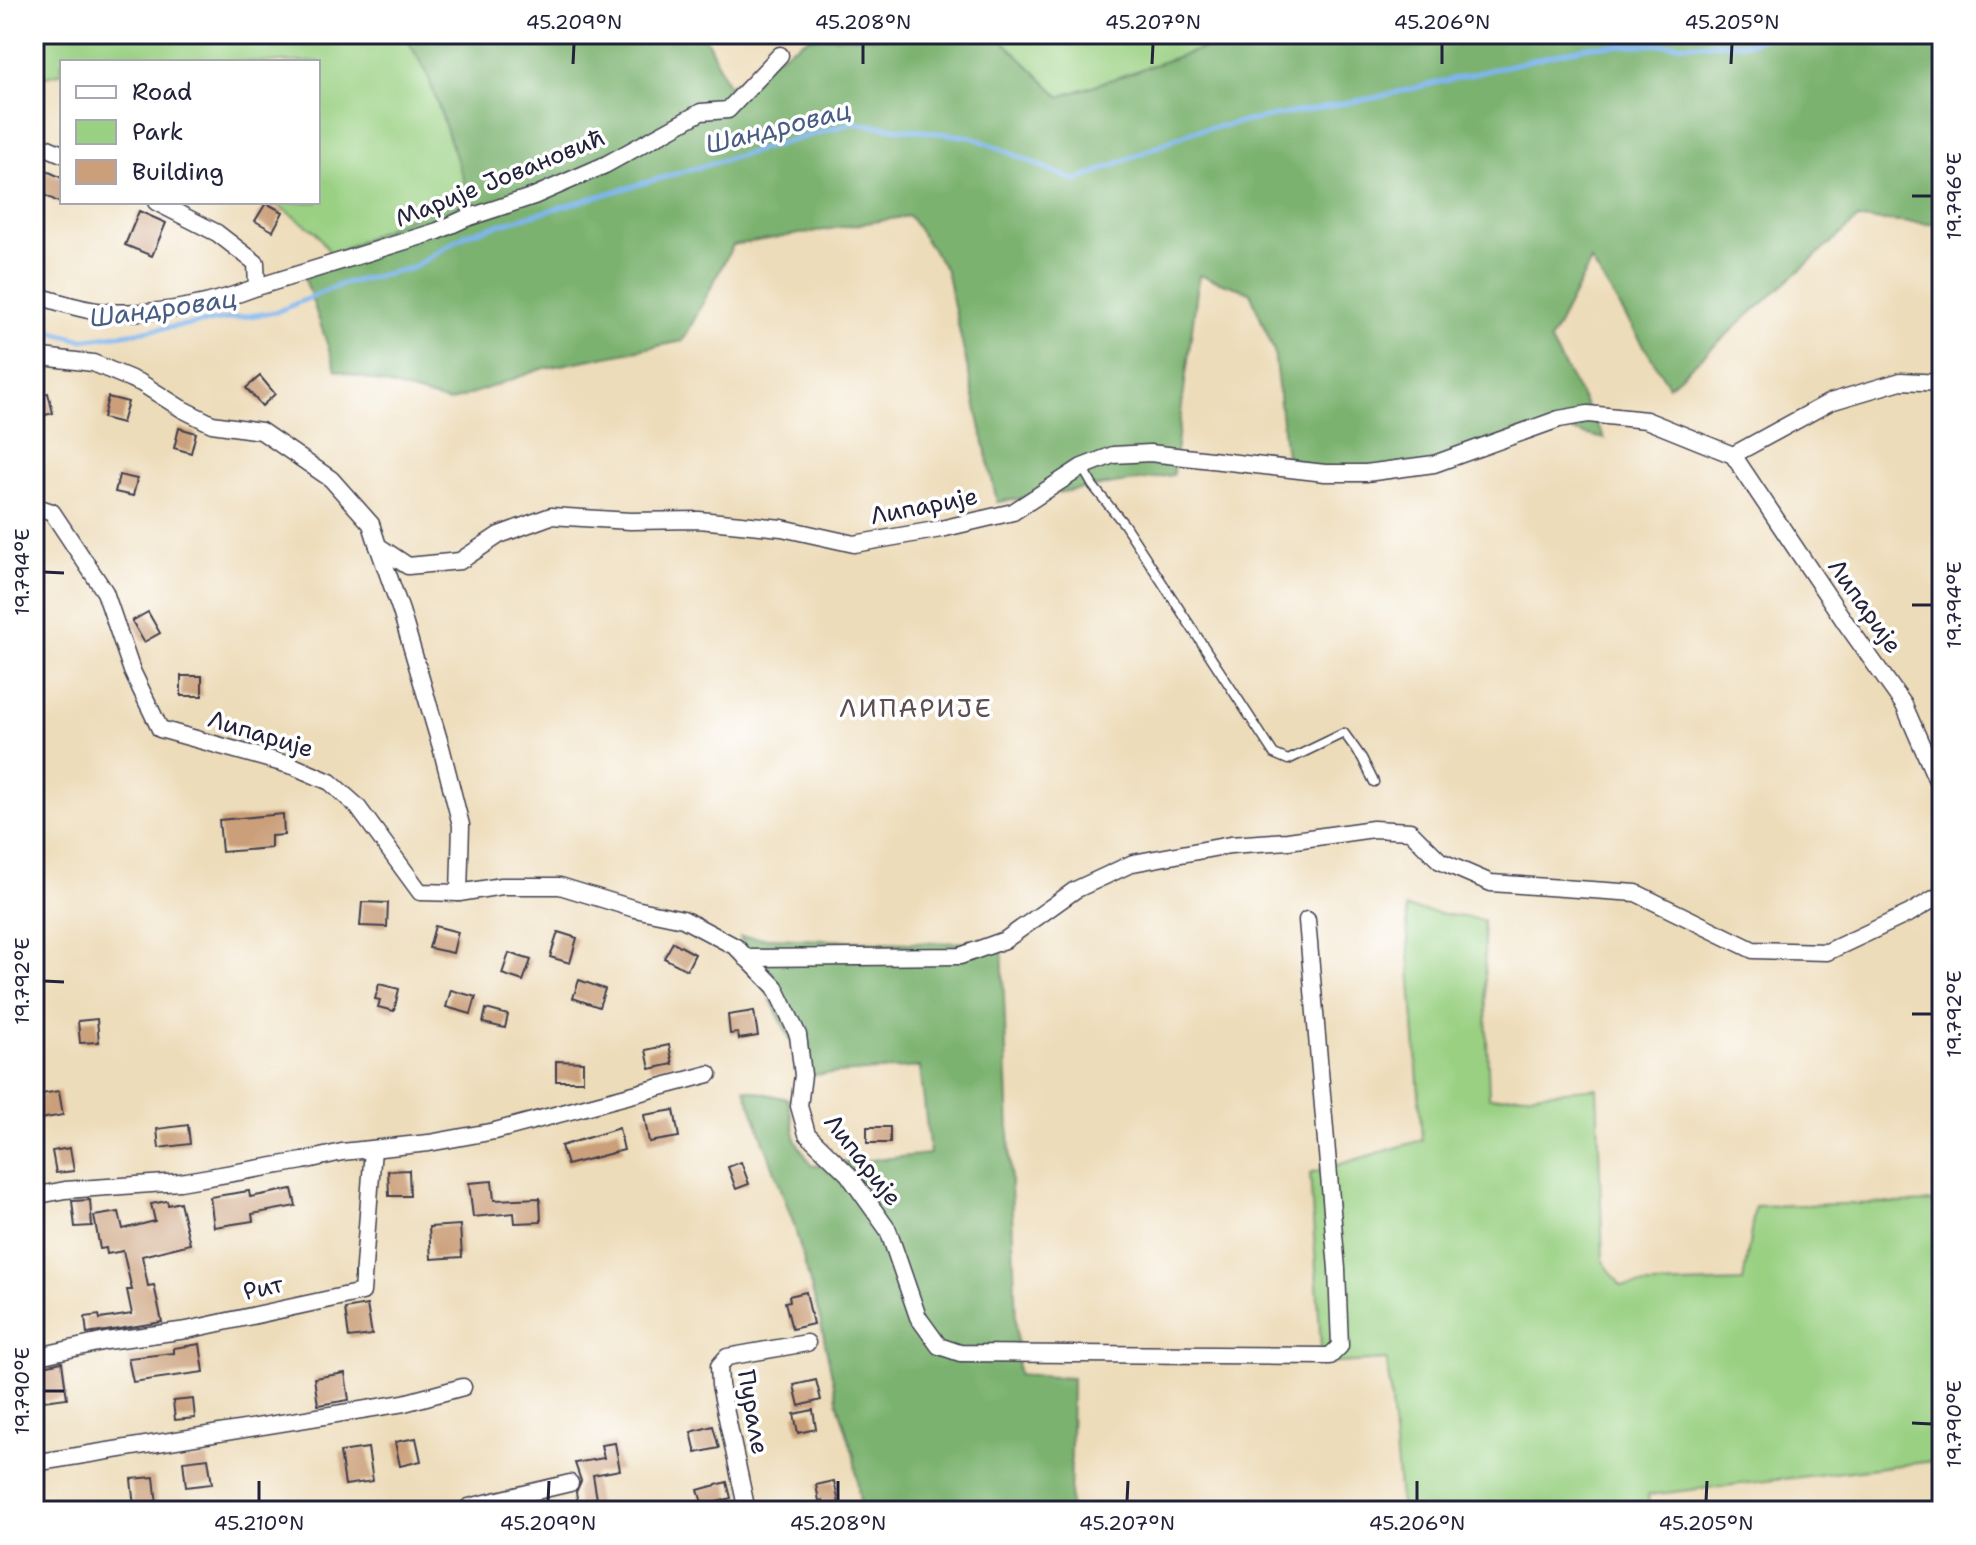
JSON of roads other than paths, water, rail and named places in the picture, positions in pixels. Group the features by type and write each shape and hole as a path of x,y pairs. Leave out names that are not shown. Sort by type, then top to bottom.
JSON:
{"street":[{"name":"Марије Јовановић","path":"34,295 105,312 152,310 220,301 438,231 534,196 605,165 701,112 728,110 780,55"},
{"path":"34,142 60,153"},
{"path":"160,204 217,233 256,263 257,287"},
{"path":"34,356 93,363 141,383 212,424 261,431 331,479 371,524 428,701 461,825 459,893"},
{"path":"1733,455 1830,402 1901,381 1942,383"},
{"name":"Липарије","path":"378,546 408,566 460,561 499,535 551,516 630,521 699,520 782,528 854,544 941,529 1013,512 1082,467 1113,455 1150,453 1325,473 1366,473 1434,464 1559,419 1588,414 1646,420 1733,455 1904,705 1942,792"},
{"name":"Липарије","path":"34,506 52,512 105,592 132,671 160,729 293,766 330,782 357,806 420,892 459,893 502,886 560,886 635,909 683,919 736,947 775,987 798,1035 803,1075 799,1106 807,1134 848,1174 888,1230 918,1317 939,1346 960,1353 1330,1356 1340,1346 1337,1269 1307,920"},
{"path":"746,958 960,956 1005,940 1075,890 1133,863 1230,845 1288,841 1373,829 1410,831 1440,861 1491,883 1636,893 1753,950 1827,952 1910,913 1942,894"},
{"path":"34,1196 65,1190 180,1182 342,1152 429,1143 495,1131 709,1074"},
{"name":"Рит","path":"34,1357 106,1341 187,1330 362,1292 373,1149"},
{"name":"Пурале","path":"747,1511 720,1385 719,1366 727,1357 807,1343"},
{"path":"34,1463 404,1403 463,1387"},
{"path":"464,1511 469,1507 570,1483"}],"lane":[{"path":"1082,467 1093,486 1124,524 1274,754 1288,760 1344,733 1374,782"}],"waterway":[{"name":"Шандровац","path":"34,327 82,340 276,312 342,284 412,268 467,234 852,123 972,137 1076,181 1194,131 1373,98 1590,46 1750,43 1772,34"},
{"name":"Шандровац","path":"1891,34 1942,49"}],"district":[{"name":"ЛИПАРИЈЕ","path":"916,708"}]}
